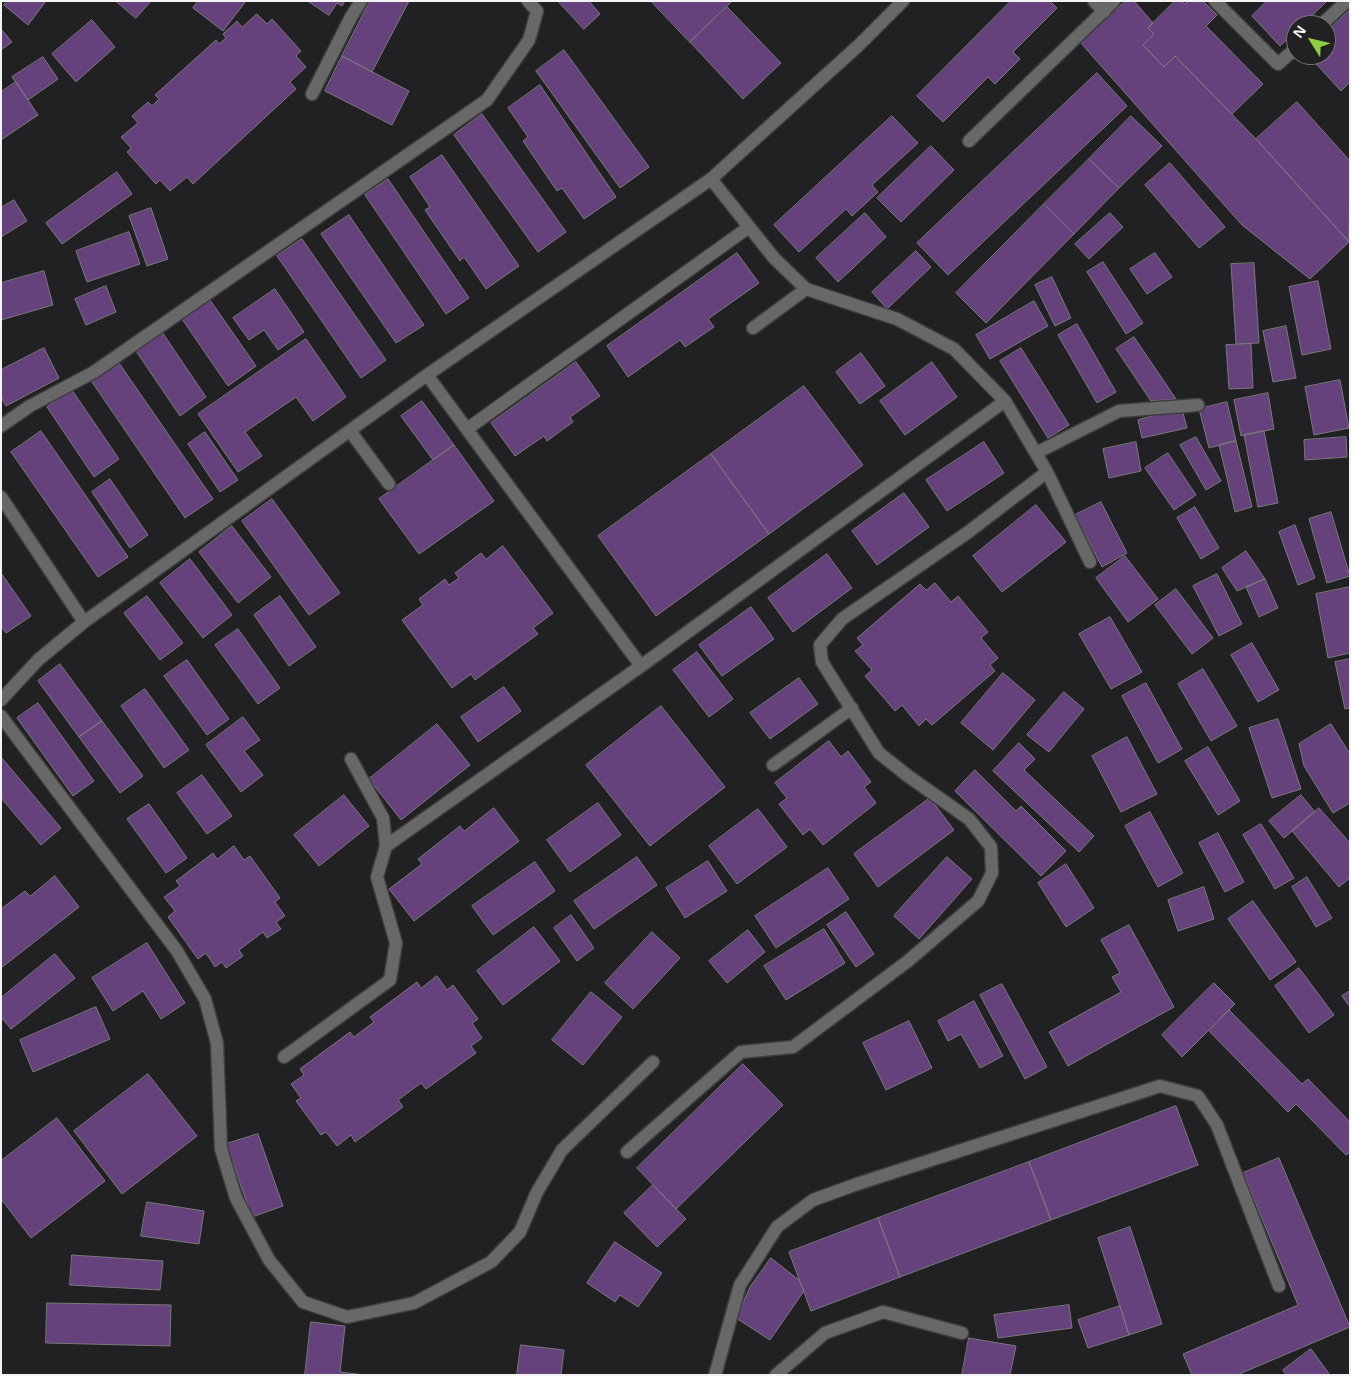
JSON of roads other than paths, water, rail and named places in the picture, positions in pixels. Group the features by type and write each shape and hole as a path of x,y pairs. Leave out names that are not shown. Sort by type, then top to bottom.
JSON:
{"street":[{"path":"312,94 350,17 361,1"},
{"path":"1,426 30,406 94,372 487,100 530,40 537,11 528,1"},
{"path":"1,700 38,660 84,622 427,375 711,179 859,45 903,1"},
{"path":"1094,1 1104,12"},
{"path":"969,141 1114,1"},
{"path":"1215,1 1278,64 1286,57"},
{"path":"1332,15 1347,1"},
{"path":"711,179 774,258 806,289 897,319 954,349 1005,401 1047,472 1090,562"},
{"path":"466,429 749,227"},
{"path":"752,328 806,289"},
{"path":"427,375 641,666"},
{"path":"386,846 641,666 1005,401"},
{"path":"1036,453 1119,411 1198,404"},
{"path":"350,431 389,484"},
{"path":"628,1152 741,1052 793,1047 908,961 978,901 992,873 991,846 969,819 908,776 880,752 822,662 820,645 842,619 967,533 1047,472"},
{"path":"1,497 84,622"},
{"path":"773,765 852,708"},
{"path":"1,716 177,951 205,999 217,1042 221,1149 236,1198 269,1260 303,1302 347,1317 414,1303 491,1262 520,1232 537,1192 562,1150 652,1062"},
{"path":"284,1057 390,980 396,943 377,877 386,846 384,818 351,759"},
{"path":"715,1375 740,1285 777,1227 813,1200 1160,1086 1198,1096 1217,1125 1279,1286"},
{"path":"776,1375 825,1333 883,1312 962,1333"}]}
